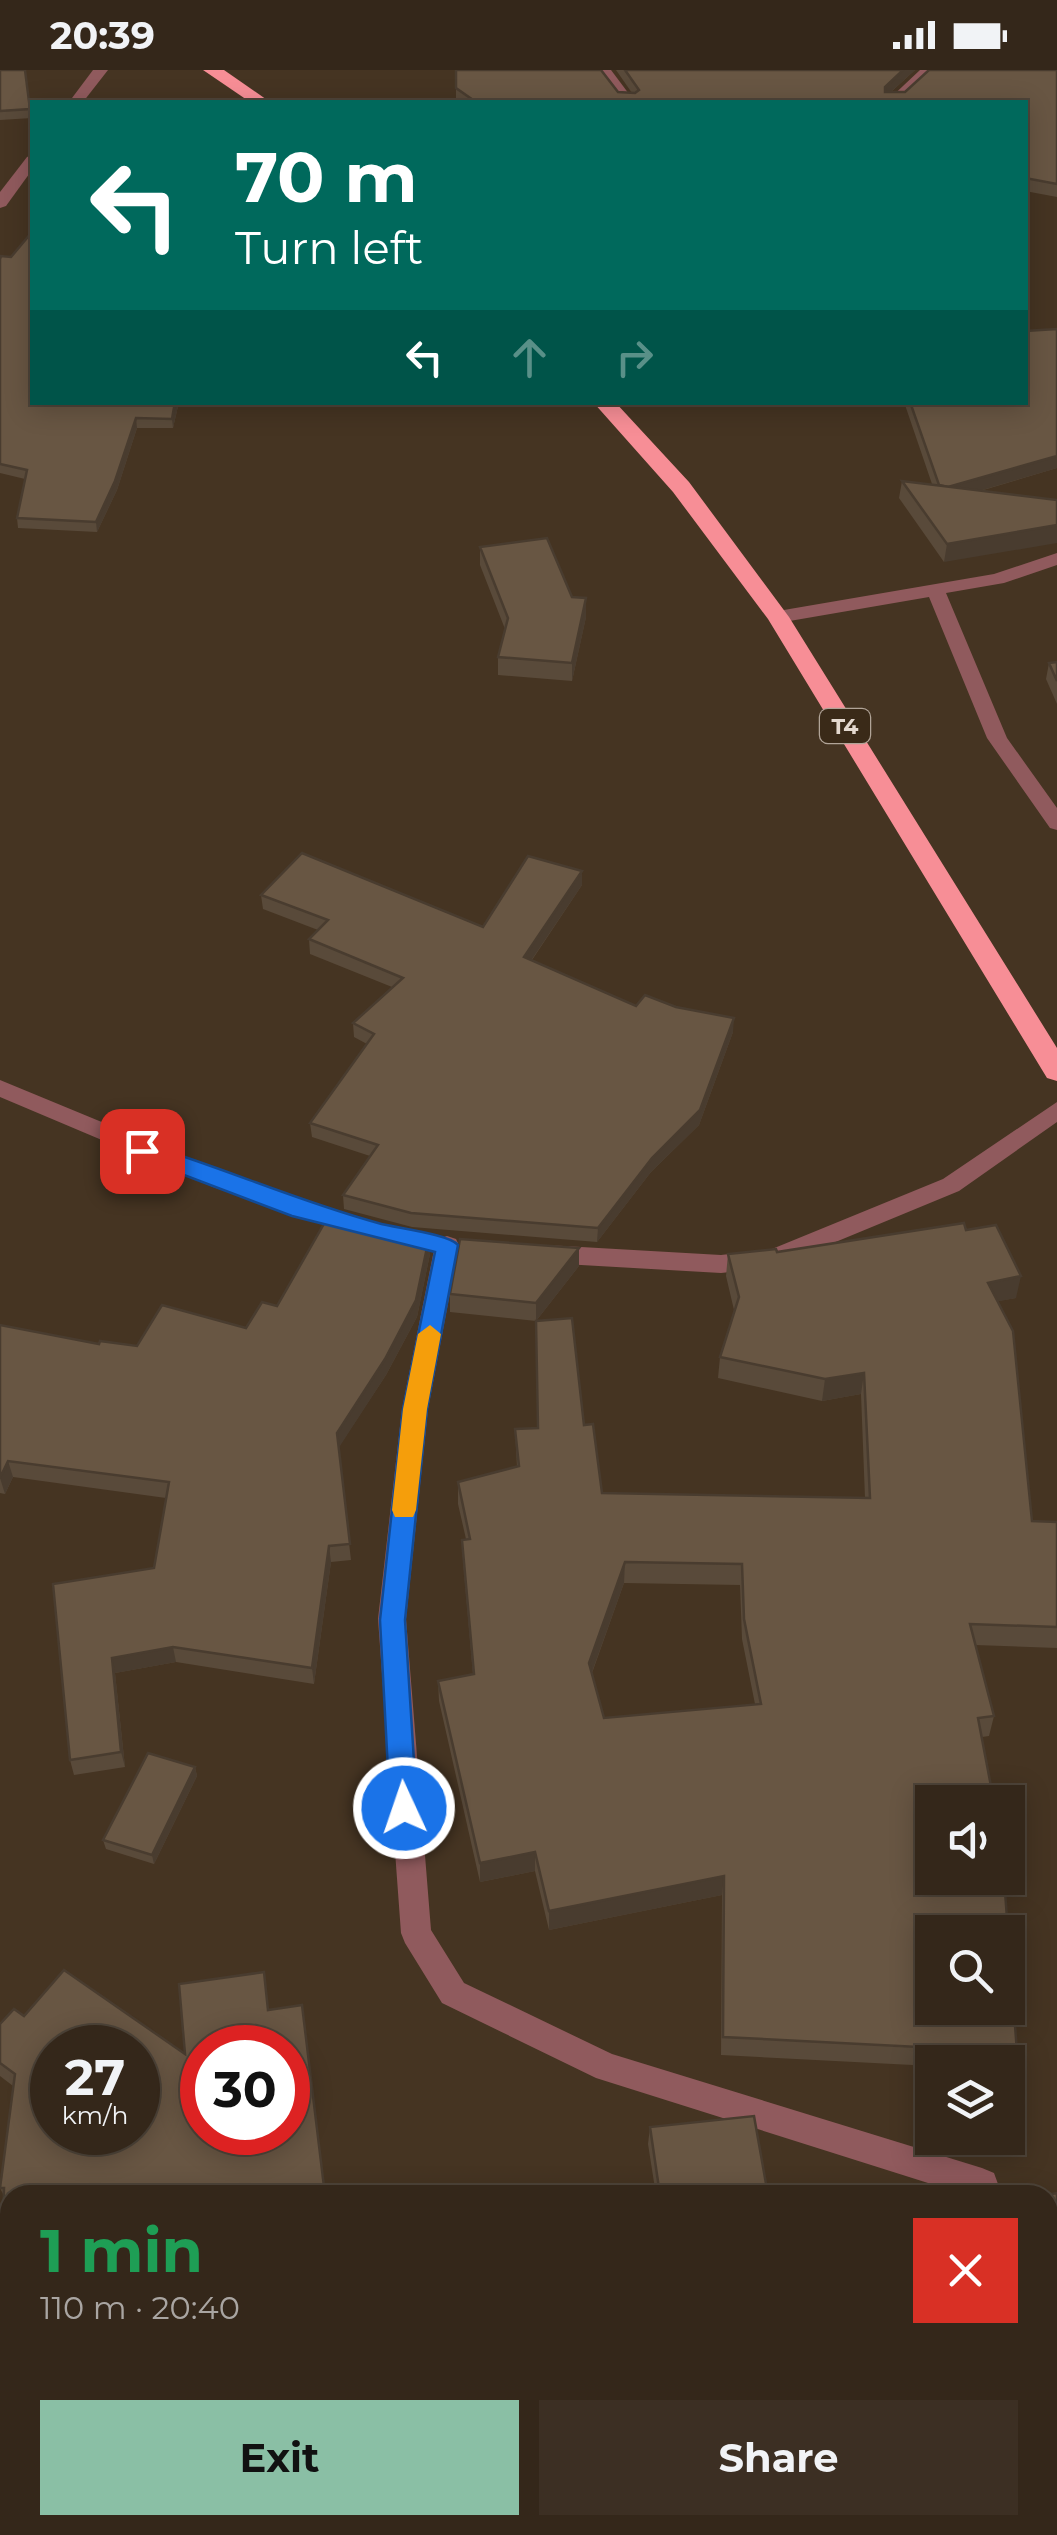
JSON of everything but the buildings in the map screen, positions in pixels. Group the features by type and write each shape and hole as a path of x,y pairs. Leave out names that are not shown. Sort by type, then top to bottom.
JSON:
{"highway":[{"path":"212,70 257,100"},
{"name":"T4","path":"606,405 681,487 778,617 1057,1071"}],"street":[{"path":"78,100 101,70"},
{"path":"603,70 626,100"},
{"path":"895,100 928,70"},
{"path":"0,203 30,163"},
{"path":"778,617 997,579 1057,558"},
{"path":"935,589 997,738 1057,823"},
{"path":"0,1088 178,1166 300,1210 374,1230"},
{"path":"516,1252 722,1264 776,1258 951,1185 1057,1110"},
{"path":"447,1245 415,1409 392,1620 416,1934 453,1993 607,2068 982,2184"}],"slow traffic":[{"path":"404,1510 415,1409 430,1334"}],"route":[{"path":"142,1151 300,1210 411,1240 447,1245 415,1409 392,1620 404,1808"}]}
